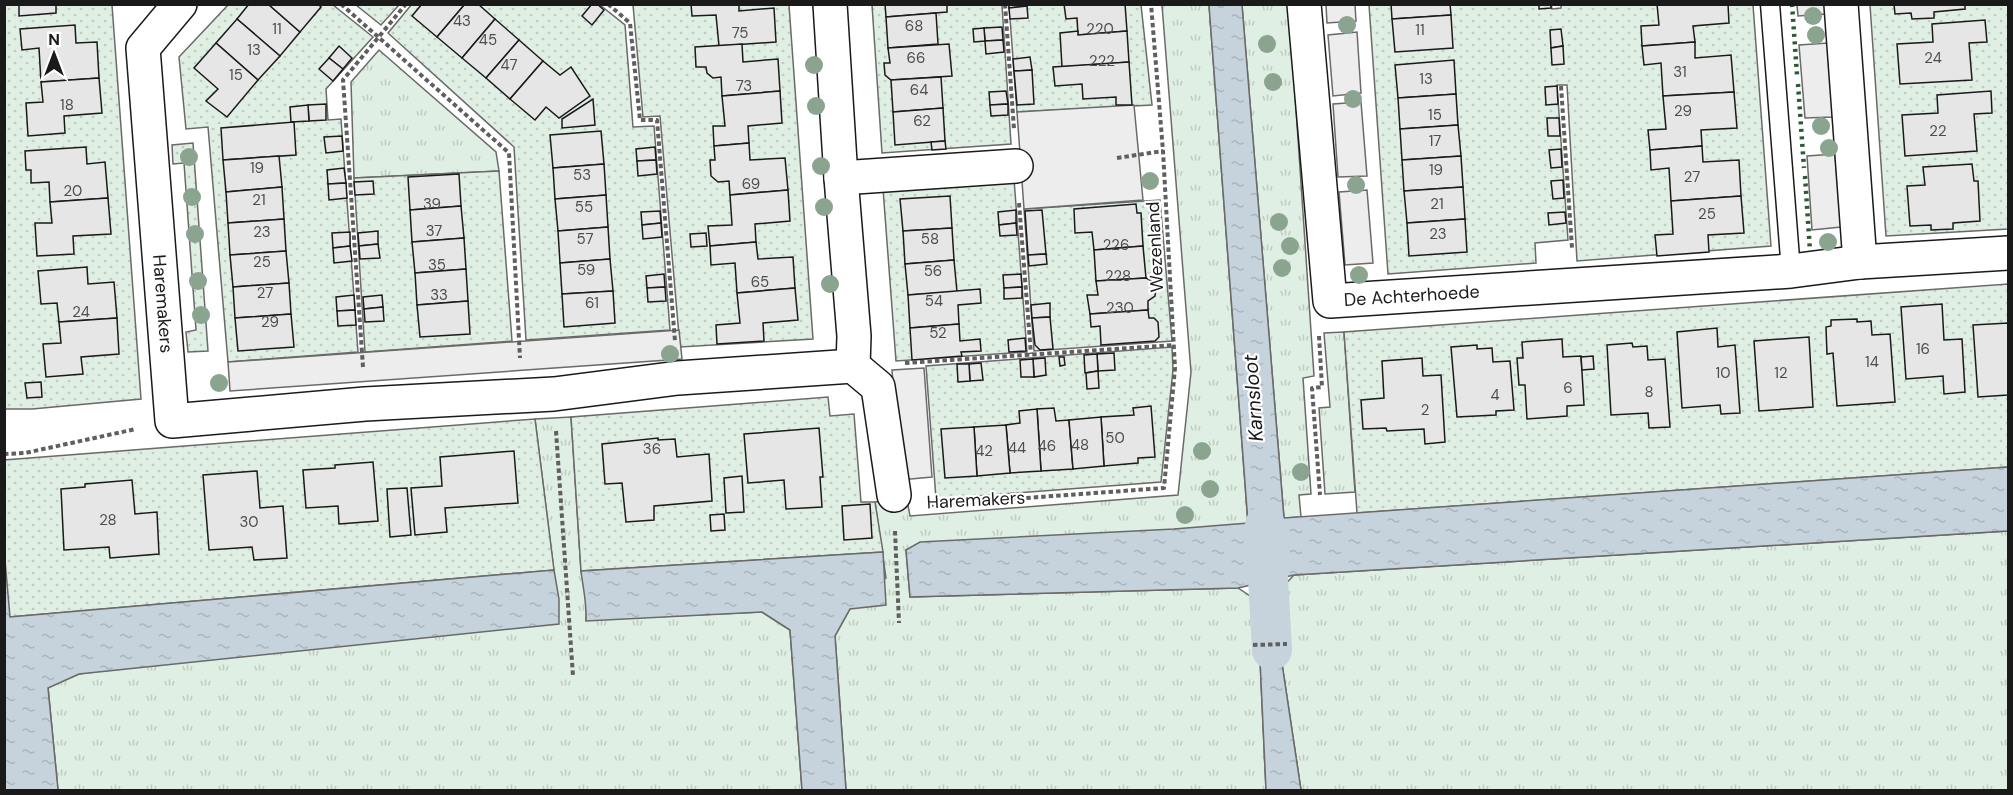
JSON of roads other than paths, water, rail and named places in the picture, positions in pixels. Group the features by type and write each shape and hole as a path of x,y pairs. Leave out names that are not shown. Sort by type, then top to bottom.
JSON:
{"street":[{"name":"Haremakers","path":"180,4 144,48 172,421 365,404 538,394 678,378 853,366"},
{"path":"830,4 854,336 853,366 878,387 894,495"},
{"name":"De Achterhoede","path":"1304,4 1330,301 1791,271 1860,262 2008,253"},
{"path":"1841,4 1860,262"},
{"path":"841,178 1016,166"}],"lane":[{"path":"1770,4 1791,271"}],"water":[{"path":"1209,5 1242,5 1284,518 2008,467 2008,531 1294,575 1238,588 910,597 906,550 920,542 1248,523"},
{"path":"883,552 886,605 850,609 835,636 846,790 802,790 790,630 762,612 586,621 581,571"},
{"path":"5,560 10,617 554,570 559,599 559,624 79,674 48,688 58,790 5,790"},
{"path":"1276,594 1281,657 1301,790 1266,790 1260,660 1250,596"}],"waterway":[{"name":"Karnsloot","path":"1265,525 1272,650"}]}
